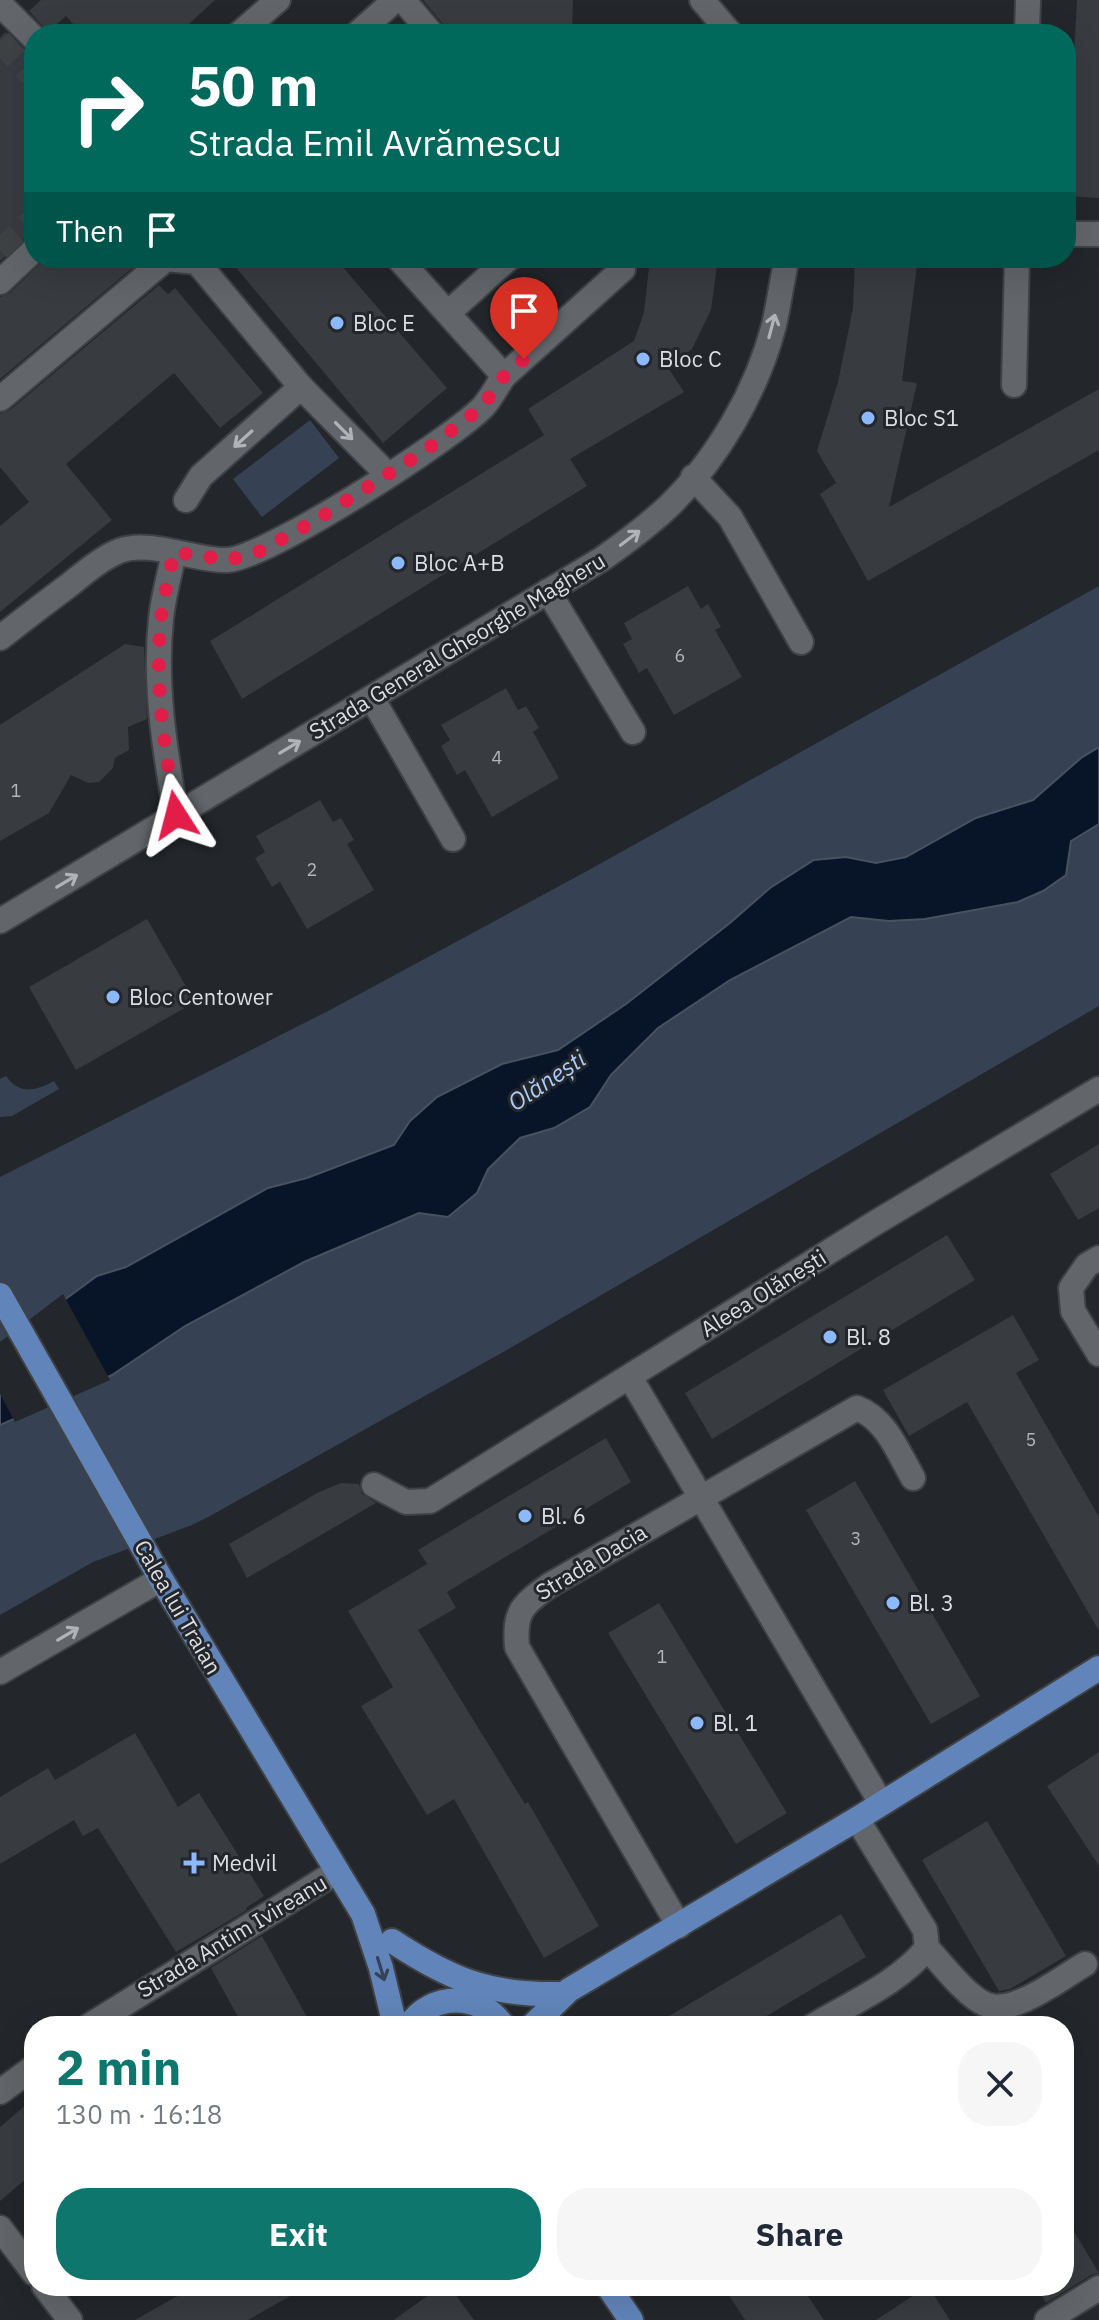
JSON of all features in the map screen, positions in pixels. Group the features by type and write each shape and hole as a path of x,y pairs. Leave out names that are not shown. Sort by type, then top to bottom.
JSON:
{"main road":[{"name":"Calea lui Traian","path":"0,1295 161,1579 363,1914 393,2016"},
{"path":"542,2016 563,1994 857,1819 1099,1668"},
{"name":"Calea lui Traian","path":"363,1914 392,1941 495,2016"},
{"path":"392,1941 429,1965 478,1987 518,1993 563,1994"},
{"path":"417,2016 429,2006 446,2000 518,2004 563,1994"},
{"path":"552,2016 563,1994"},
{"path":"615,2296 631,2320"}],"street":[{"path":"250,24 278,0"},
{"path":"368,24 395,0"},
{"path":"403,0 423,24"},
{"path":"702,0 722,24"},
{"path":"1027,24 1028,0"},
{"path":"0,4 24,28"},
{"path":"1076,234 1099,234"},
{"path":"0,282 24,259"},
{"path":"0,399 155,268"},
{"path":"202,268 301,387 387,474"},
{"path":"407,268 504,376"},
{"path":"448,313 498,268"},
{"name":"Strada General Gheorghe Magheru","path":"0,921 602,559 638,533 671,503 714,453 750,391 773,327 785,268"},
{"path":"1014,385 1017,268"},
{"path":"0,638 119,551 136,548 229,560 258,552 313,522 426,450 482,407 504,376 623,269"},
{"path":"186,500 201,476 301,387"},
{"path":"693,477 730,517 801,642"},
{"path":"174,552 161,618 159,668 163,739 176,815"},
{"path":"548,591 633,732"},
{"path":"372,698 453,839"},
{"name":"Aleea Olănești","path":"374,1485 406,1502 430,1501 875,1223 1099,1089"},
{"path":"1099,1258 1087,1265 1071,1288 1073,1311 1099,1354"},
{"path":"630,1377 881,1803"},
{"name":"Strada Dacia","path":"679,1926 517,1647 515,1623 524,1604 550,1585 857,1408 872,1414 884,1428 913,1478"},
{"path":"0,1672 161,1579"},
{"path":"857,1819 925,1930 927,1948 983,2004 1000,2008 1018,2003 1085,1964"},
{"name":"Strada Antim Ivireanu","path":"105,2016 336,1872"},
{"path":"830,2016 897,1976 918,1960 927,1948"},
{"path":"0,2092 24,2074"},
{"path":"0,2228 24,2260"},
{"path":"1047,2320 1099,2288"},
{"path":"52,2296 70,2320"}],"shaded area":[{"path":"310,420 339,458 262,517 233,479"},
{"path":"1099,586 1099,747 1081,758 1033,800 976,818 906,857 876,863 846,857 770,888 626,1004 558,1051 502,1064 410,1121 394,1145 307,1178 268,1188 126,1267 97,1276 0,1347 0,1177 330,1010"},
{"path":"1099,824 1099,1006 505,1351 210,1516 93,1562 0,1615 0,1425 112,1375 185,1326 304,1262 419,1213 477,1193 488,1169 520,1138 554,1128 590,1107 611,1075 658,1028 730,980 851,917 889,921 925,919 1018,902 1066,875 1071,841"},
{"path":"6,1076 22,1089 34,1089 54,1081 59,1089 12,1116 0,1117 0,1079"}],"water":[{"name":"Olănești","path":"1099,747 1099,824 1071,841 1066,875 1043,891 1018,902 925,919 889,921 851,917 730,980 658,1028 611,1075 590,1107 554,1128 520,1138 488,1169 477,1193 448,1217 419,1213 304,1262 185,1326 112,1375 0,1425 0,1347 97,1276 126,1267 268,1188 307,1178 394,1145 410,1121 437,1097 502,1064 558,1050 626,1004 770,888 814,860 846,857 876,863 906,857 976,818 1033,800 1081,758"}],"pier":[{"path":"63,1294 110,1380 15,1422 0,1394 0,1342"}],"building":[{"path":"41,0 215,0 189,24 73,24 66,16 57,24 41,24 29,11"},
{"path":"423,0 573,0 572,24 443,24"},
{"path":"1077,0 1099,0 1099,198 1076,197"},
{"path":"6,32 24,49 24,239 0,261 0,38"},
{"path":"36,268 132,268 0,379 0,297 10,293"},
{"name":"Bloc E","path":"236,268 344,268 447,388 383,443"},
{"name":"Bloc A+B","path":"649,268 717,268 711,310 692,349 669,369 684,392 570,459 587,486 242,699 210,641 544,435 528,409 634,341 644,312"},
{"name":"Bloc S1","path":"855,268 917,268 902,381 917,383 889,507 1099,389 1099,450 868,581 820,494 836,483 817,451 838,382 853,308"},
{"path":"159,285 168,294 175,288 263,393 220,428 174,373 66,464 112,520 0,612 0,526 29,502 0,467 0,414 10,410"},
{"path":"688,586 701,609 708,604 721,627 715,630 742,677 674,715 647,668 639,673 623,644 632,639 624,623"},
{"path":"125,644 144,647 147,719 128,727 129,750 115,758 113,768 99,782 88,783 71,775 49,813 0,841 0,725"},
{"path":"506,688 518,710 526,706 539,728 533,732 559,778 492,817 465,770 457,775 441,746 450,740 441,725"},
{"path":"320,800 333,822 341,818 354,840 347,844 374,890 307,929 280,882 272,887 255,858 265,852 256,836"},
{"name":"Bloc Centower","path":"147,919 195,1002 76,1070 29,987"},
{"path":"1099,1144 1099,1208 1078,1220 1050,1174"},
{"name":"Bl. 8","path":"947,1235 975,1280 712,1439 685,1393"},
{"path":"1013,1315 1039,1360 1016,1373 1099,1517 1099,1631 967,1402 909,1436 883,1390"},
{"path":"606,1438 631,1482 447,1592 456,1608 418,1630 525,1804 528,1802 599,1926 544,1958 454,1799 427,1815 361,1706 393,1687 348,1611 427,1564 418,1550"},
{"name":"Bl. 3","path":"855,1481 980,1696 931,1724 806,1510"},
{"path":"341,1483 359,1484 362,1494 376,1503 247,1578 229,1544 319,1492"},
{"name":"Bl. 1","path":"659,1603 787,1813 736,1844 608,1633"},
{"path":"135,1733 178,1807 199,1793 264,1896 247,1910 176,1952 98,1828 83,1836 74,1820 0,1864 0,1797 48,1768 55,1780"},
{"path":"1099,1752 1099,1866 1047,1786"},
{"path":"987,1821 1066,1956 1010,1989 999,1991 922,1860"},
{"path":"841,1914 866,1957 767,2016 669,2016"},
{"path":"262,1936 306,2016 237,2016 211,1968"},
{"path":"24,2107 24,2181 0,2201 0,2127"},
{"path":"1074,2232 1099,2273 1074,2286"},
{"path":"177,2296 290,2296 248,2320 135,2320"},
{"path":"427,2296 456,2296 474,2320 394,2320"},
{"path":"729,2296 808,2296 824,2320 745,2320"},
{"path":"913,2296 934,2296 950,2320 876,2320"},
{"path":"1042,2296 1057,2296 1046,2303"}],"tunnel":[{"path":"0,41 24,67"},
{"path":"0,251 24,228"}],"place":[{"name":"Bloc E","path":"337,323"},
{"name":"Bloc C","path":"643,359"},
{"name":"Bloc S1","path":"868,418"},
{"name":"Bloc A+B","path":"398,563"},
{"name":"Bloc Centower","path":"113,997"},
{"name":"Bl. 8","path":"830,1337"},
{"name":"Bl. 6","path":"525,1516"},
{"name":"Bl. 3","path":"893,1603"},
{"name":"Bl. 1","path":"697,1723"},
{"name":"Medvil","path":"194,1863"}],"route":[{"path":"176,815 163,739 159,668 161,618 174,552 229,560 258,552 313,522 426,450 482,407 504,376 524,359"}]}
